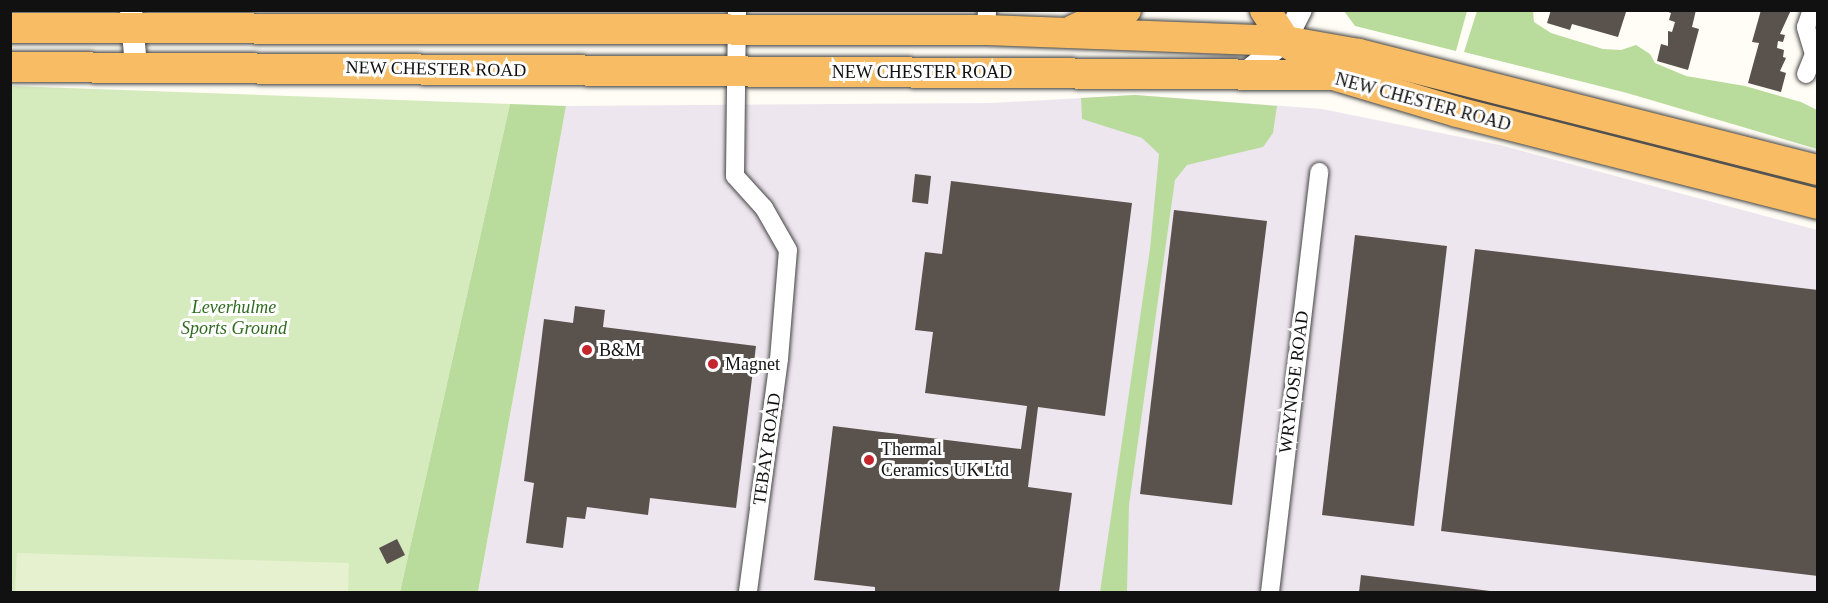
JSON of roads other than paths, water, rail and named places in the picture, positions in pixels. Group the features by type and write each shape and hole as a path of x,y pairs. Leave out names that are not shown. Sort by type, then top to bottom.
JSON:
{"highway":[{"path":"1068,33 1114,11 1126,10"},
{"path":"1265,10 1285,41 1333,75"},
{"name":"NEW CHESTER ROAD","path":"10,28 132,20 586,30 737,21 986,20 1068,33 1285,41 1359,54 1818,170"},
{"path":"586,30 628,52 714,52 737,71"},
{"name":"NEW CHESTER ROAD","path":"10,66 1333,75 1457,112 1818,204"}],"street":[{"path":"1243,75 1285,41 1301,10"},
{"path":"1806,74 1816,54 1806,27 1812,10"},
{"path":"132,20 136,66"},
{"name":"TEBAY ROAD","path":"737,21 735,176 764,208 788,250 780,359 748,592"},
{"path":"1614,119 1818,182"},
{"name":"WRYNOSE ROAD","path":"1270,592 1319,172"}],"place":[{"name":"B&M","path":"587,350"},
{"name":"Magnet","path":"713,364"},
{"name":"Thermal Ceramics UK Ltd","path":"869,460"}],"park label":[{"name":"Leverhulme Sports Ground","path":"234,318"}]}
